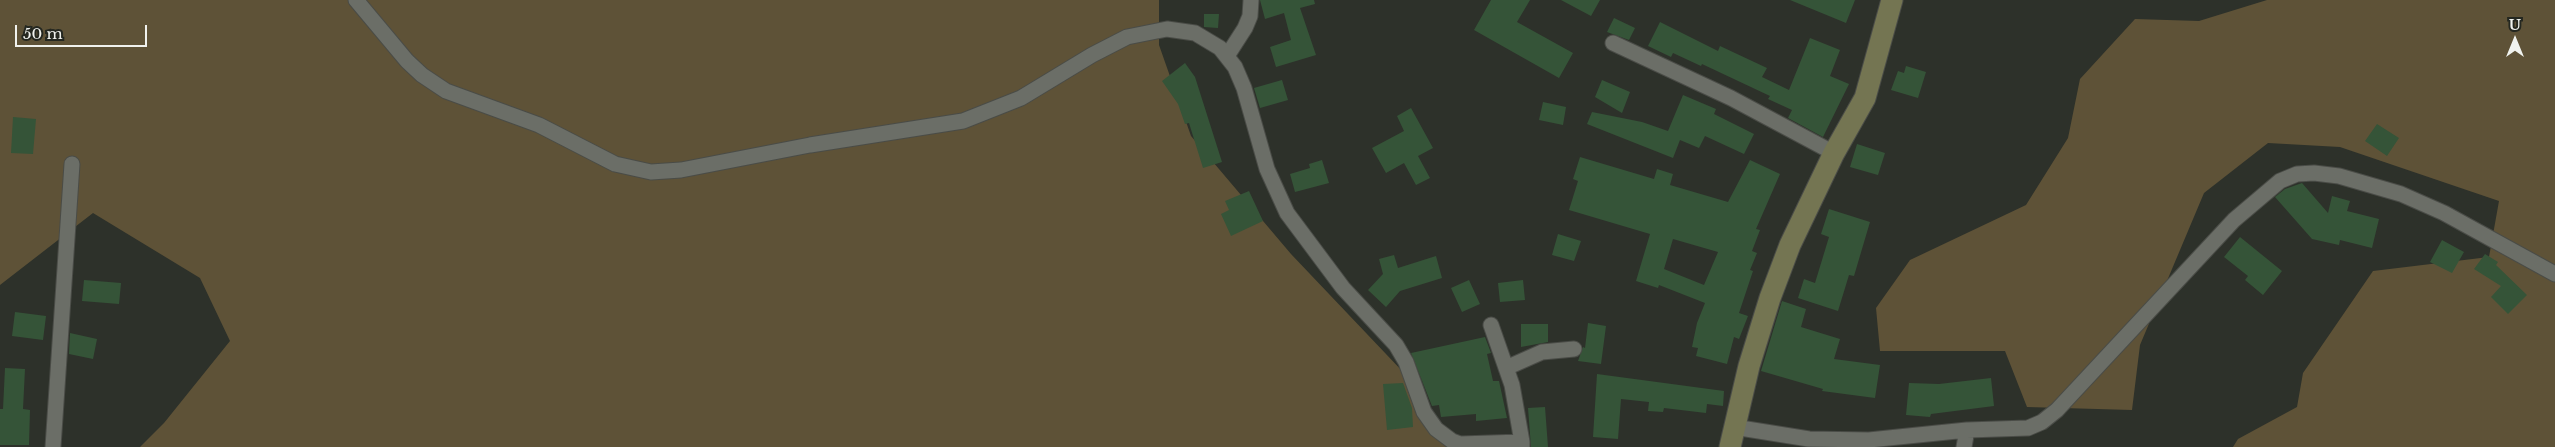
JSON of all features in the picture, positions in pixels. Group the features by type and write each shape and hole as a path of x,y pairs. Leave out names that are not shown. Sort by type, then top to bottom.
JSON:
{"street":[{"path":"356,0 407,61 422,75 446,90 547,128 614,164 651,172 681,170 810,145 943,125 973,118 1021,98 1116,42 1141,33 1166,29 1188,31 1208,39 1227,56 1241,81 1267,169 1287,213 1343,288 1396,345 1406,362 1424,412 1436,429 1452,442 1460,444 1522,445 1512,385 1491,325"},
{"path":"1227,56 1245,28 1250,16 1251,0"},
{"path":"1730,447 1749,366 1770,298 1790,245 1834,153 1865,98 1892,0"},
{"path":"1613,43 1731,98 1834,153"},
{"path":"53,447 72,164"},
{"path":"1734,426 1810,439 1869,440 1967,430 2028,428 2042,422 2064,403 2234,220 2280,181 2297,174 2314,173 2339,176 2401,194 2444,214 2555,274"},
{"path":"1506,368 1542,352 1574,349"},
{"path":"1964,447 1967,430"}],"shaded area":[{"path":"0,0 1159,0 1159,45 1191,136 1291,254 1405,374 1448,447 140,447 164,423 230,341 200,278 93,213 0,285"},
{"path":"2267,0 2555,0 2555,447 2233,447 2238,439 2297,407 2303,373 2373,271 2489,257 2499,201 2340,147 2268,143 2204,193 2140,345 2132,410 2027,407 2005,351 1880,351 1876,308 1910,260 2026,205 2068,138 2080,79 2135,19 2199,21"}],"building":[{"path":"1260,0 1314,0 1315,4 1300,8 1316,55 1276,67 1270,47 1291,40 1284,13 1265,19"},
{"path":"1491,0 1530,0 1517,22 1573,53 1559,78 1474,30"},
{"path":"1561,0 1600,0 1591,16"},
{"path":"1790,0 1855,0 1846,23"},
{"path":"1204,14 1219,14 1218,28 1204,27"},
{"path":"1614,18 1635,28 1629,40 1607,32"},
{"path":"1660,22 1718,51 1720,46 1767,68 1762,77 1789,90 1810,38 1840,50 1830,76 1849,84 1823,137 1788,118 1792,110 1768,99 1770,96 1702,64 1701,66 1673,53 1671,57 1648,46"},
{"path":"1185,63 1195,77 1222,162 1203,168 1189,123 1185,124 1178,104 1162,81"},
{"path":"1906,66 1926,72 1918,98 1891,90 1898,71 1904,73"},
{"path":"1282,80 1288,100 1260,108 1254,88"},
{"path":"1602,80 1630,92 1622,113 1595,97"},
{"path":"1683,95 1716,109 1714,114 1754,134 1744,154 1705,136 1699,148 1680,140 1673,158 1587,124 1592,112 1642,122 1668,131"},
{"path":"1543,102 1566,107 1563,125 1539,120"},
{"path":"1411,108 1433,148 1418,156 1430,178 1416,185 1404,163 1386,173 1372,148 1404,131 1397,116"},
{"path":"13,117 36,119 33,154 11,153"},
{"path":"2377,124 2399,138 2387,156 2365,141"},
{"path":"1857,144 1885,153 1878,175 1850,167"},
{"path":"1580,157 1654,179 1657,169 1673,174 1670,185 1728,202 1750,160 1780,174 1756,229 1760,230 1752,251 1757,253 1750,270 1753,271 1739,313 1748,316 1739,339 1734,337 1727,364 1696,356 1698,348 1692,347 1697,323 1705,303 1659,285 1658,288 1636,281 1650,234 1569,210 1578,181 1573,179","holes":["1673,239 1718,252 1704,285 1664,269"]},
{"path":"1322,160 1329,183 1295,192 1290,174 1310,168 1309,164"},
{"path":"2302,183 2328,213 2332,196 2350,201 2347,211 2379,219 2372,248 2340,240 2339,245 2312,239 2275,197 2285,189"},
{"path":"1249,191 1263,221 1231,236 1221,214 1229,210 1225,201"},
{"path":"1829,209 1870,222 1854,276 1849,275 1838,311 1798,298 1804,279 1815,283 1829,237 1821,234"},
{"path":"1558,234 1581,241 1574,261 1552,255"},
{"path":"2240,237 2282,271 2263,295 2245,280 2248,276 2224,257"},
{"path":"2442,240 2464,252 2452,273 2430,262"},
{"path":"2485,254 2498,262 2496,265 2527,295 2508,314 2491,297 2501,286 2474,269"},
{"path":"1394,255 1398,268 1436,256 1442,278 1400,291 1386,307 1368,290 1383,274 1379,259"},
{"path":"84,280 121,283 119,304 82,301"},
{"path":"1469,280 1480,304 1462,312 1451,288"},
{"path":"1523,280 1525,300 1500,302 1498,283"},
{"path":"1782,301 1806,309 1801,327 1840,339 1834,359 1880,365 1875,398 1822,391 1823,389 1761,371"},
{"path":"15,312 46,316 43,340 12,336"},
{"path":"1588,323 1606,326 1601,364 1578,361 1583,347 1585,348"},
{"path":"1521,324 1548,324 1548,342 1521,347"},
{"path":"70,333 97,339 93,359 69,354"},
{"path":"1485,337 1491,353 1487,354 1493,381 1499,381 1507,418 1476,421 1476,414 1441,417 1439,405 1432,406 1411,353"},
{"path":"5,368 25,369 23,409 30,410 29,445 0,445 0,409 3,409"},
{"path":"1597,374 1724,391 1723,406 1707,404 1706,413 1664,408 1663,412 1648,411 1649,402 1621,399 1618,439 1593,437"},
{"path":"1991,378 1994,406 1931,414 1930,417 1906,415 1909,383 1939,384"},
{"path":"1403,383 1412,408 1413,427 1387,430 1383,384"},
{"path":"1545,407 1548,447 1531,447 1528,408"}]}
